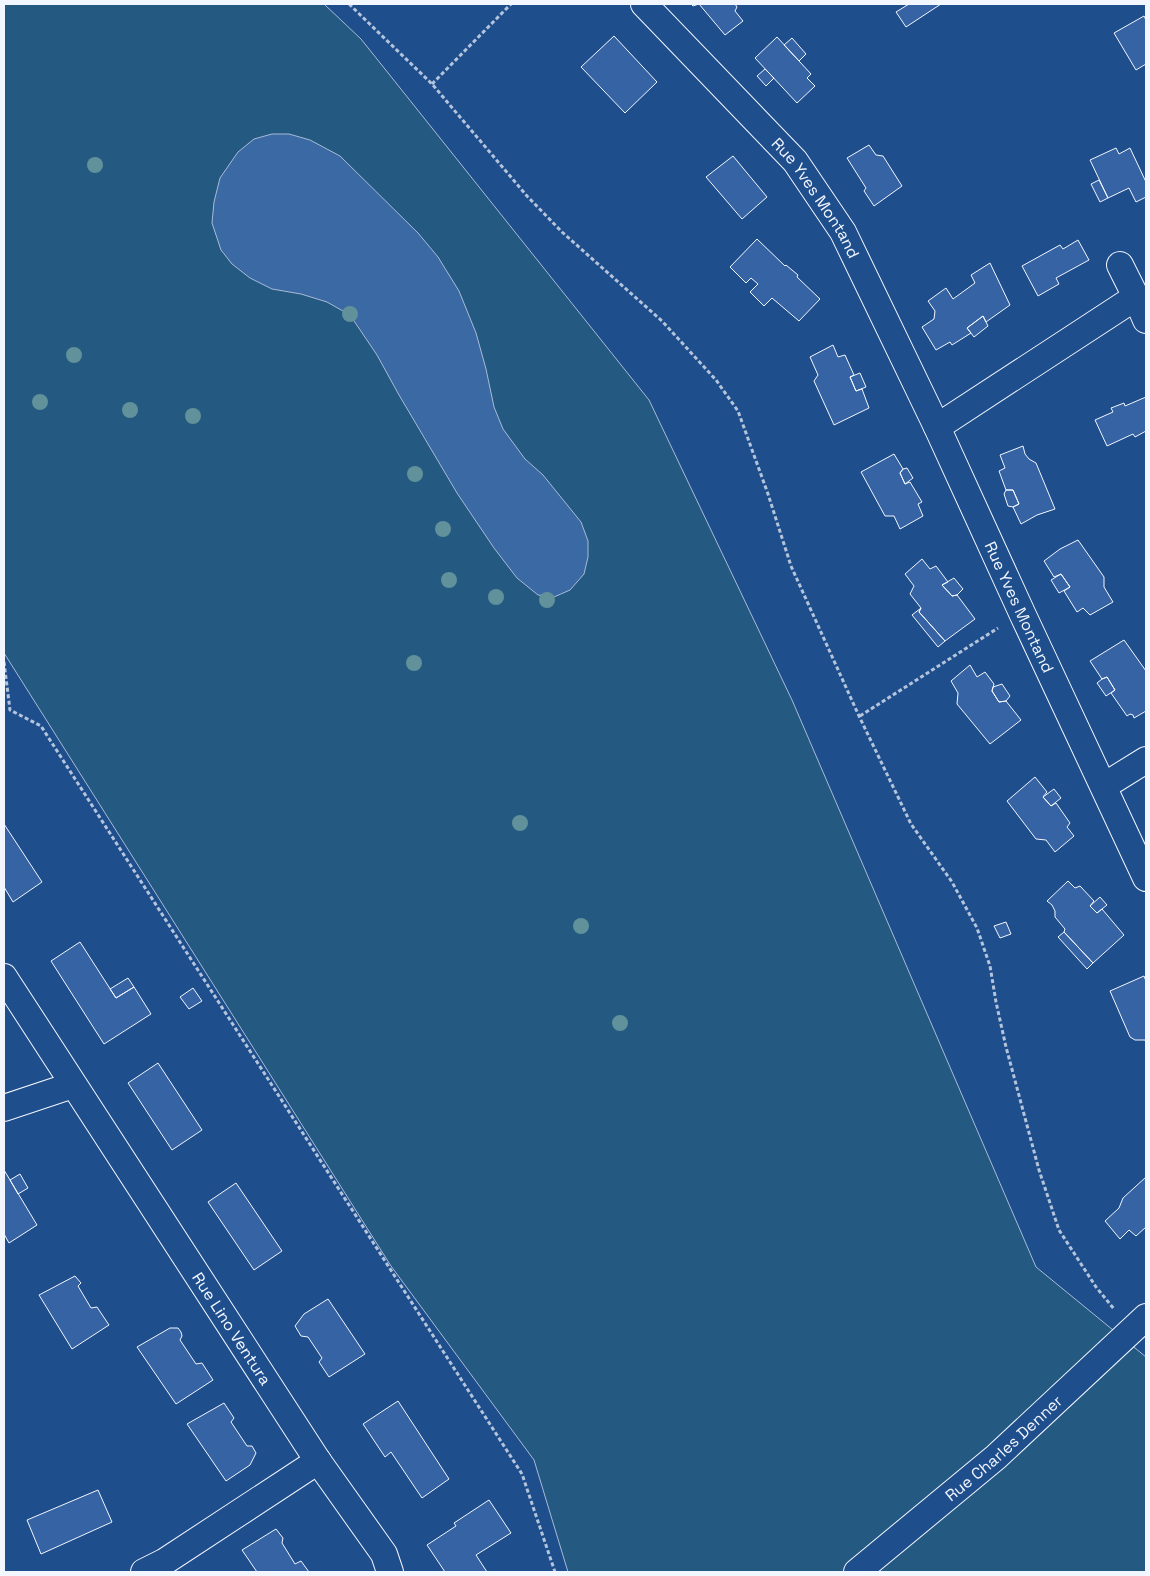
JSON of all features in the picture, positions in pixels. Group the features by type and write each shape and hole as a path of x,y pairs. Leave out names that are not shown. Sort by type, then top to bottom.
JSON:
{"street":[{"name":"Rue Yves Montand","path":"644,4 795,161 843,232 937,426 1146,878"},
{"path":"937,426 1141,308 1120,265"},
{"path":"1104,786 1146,760"},
{"name":"Rue Lino Ventura","path":"4,977 318,1461 384,1554 390,1572"},
{"path":"4,1108 73,1085"},
{"name":"Rue Charles Denner","path":"857,1572 996,1457 1139,1324"},
{"path":"144,1572 164,1562 318,1461"}],"path":[{"path":"348,4 432,84 527,196 562,232 662,321 716,380 738,411 768,494 791,566 859,716 910,824 952,882 977,928 990,966 1006,1047 1039,1170 1059,1230 1096,1287 1139,1324"},
{"path":"432,84 511,4"},
{"path":"859,716 1022,613"},
{"path":"4,662 10,710 41,726 522,1474 555,1572"}],"shaded area":[{"path":"4,4 324,4 361,39 649,400 792,700 1036,1267 1146,1357 1146,1572 568,1572 534,1460 391,1266 4,653"},
{"path":"272,134 289,134 310,140 340,156 418,233 438,257 459,291 476,333 494,407 503,429 525,459 543,475 581,522 588,541 588,557 584,574 570,590 554,597 538,595 517,578 457,493 377,355 350,315 327,302 301,294 272,289 250,278 232,264 221,250 212,223 214,202 220,178 238,152 254,139"}],"building":[{"path":"699,4 735,4 737,7 735,11 743,21 725,35"},
{"path":"909,4 941,4 906,27 896,12"},
{"path":"1144,16 1146,20 1146,64 1136,70 1114,33"},
{"path":"614,36 657,82 625,113 581,67"},
{"path":"777,37 811,74 807,78 815,86 797,103 755,58"},
{"path":"792,38 806,54 799,61 784,45"},
{"path":"765,69 774,78 766,86 757,76"},
{"path":"869,145 876,155 883,156 902,186 874,206 864,191 866,188 847,158"},
{"path":"1116,148 1119,154 1130,148 1146,182 1146,197 1136,202 1129,188 1108,198 1090,160"},
{"path":"733,156 767,197 742,219 706,177"},
{"path":"1099,180 1108,198 1100,202 1091,184"},
{"path":"757,239 785,266 798,275 797,277 820,299 799,321 772,298 764,306 750,292 758,284 751,278 746,283 730,267"},
{"path":"1078,240 1089,260 1056,278 1059,284 1038,296 1022,266 1060,245 1063,249"},
{"path":"990,263 1010,305 986,322 983,316 967,328 971,333 952,345 950,342 936,350 922,327 934,319 935,311 928,301 946,288 953,299 975,283 971,275"},
{"path":"983,316 988,326 974,337 967,328"},
{"path":"833,345 838,357 845,355 854,375 850,377 856,391 862,389 869,408 834,425 814,381 818,375 810,357"},
{"path":"860,373 866,387 856,391 850,377"},
{"path":"1146,397 1146,431 1135,437 1133,434 1107,446 1095,420 1113,412 1111,408 1124,403 1125,406"},
{"path":"1023,446 1025,454 1036,463 1055,509 1037,515 1021,524 1013,507 1019,504 1013,490 1006,490 999,471 1005,468 1000,455"},
{"path":"894,454 903,469 900,473 905,484 910,482 922,502 918,504 923,516 900,529 894,516 885,516 861,472"},
{"path":"907,468 913,478 905,484 900,473 903,469"},
{"path":"1006,490 1013,490 1019,504 1013,507 1008,506 1004,494"},
{"path":"1078,540 1104,577 1104,587 1113,602 1090,615 1083,608 1077,612 1064,591 1070,587 1061,574 1054,577 1044,561 1060,549"},
{"path":"922,559 930,569 936,566 948,582 942,585 952,596 957,595 975,619 945,641 919,612 921,608 910,594 914,586 905,574"},
{"path":"1061,574 1070,587 1059,593 1051,580"},
{"path":"954,578 963,589 957,595 952,596 942,585"},
{"path":"921,608 919,612 945,641 938,647 912,615"},
{"path":"1124,640 1146,671 1146,711 1134,718 1130,714 1127,716 1111,693 1115,690 1107,677 1102,679 1090,661"},
{"path":"970,665 977,677 985,672 994,684 992,691 999,702 1006,701 1021,720 990,744 957,704 958,693 951,681"},
{"path":"1107,677 1115,690 1106,696 1097,683"},
{"path":"1002,684 1010,696 1006,701 999,702 992,691 993,687"},
{"path":"1035,777 1047,792 1043,797 1051,806 1056,803 1070,823 1067,827 1074,836 1055,852 1046,840 1036,839 1007,801"},
{"path":"1054,789 1061,798 1051,806 1043,797"},
{"path":"4,824 42,882 13,902 4,887"},
{"path":"1068,881 1075,888 1080,886 1094,901 1090,906 1097,913 1102,909 1124,935 1093,963 1064,932 1065,929 1055,917 1052,905 1047,901"},
{"path":"1100,897 1107,905 1097,913 1090,906"},
{"path":"1006,922 1011,934 1000,938 994,926"},
{"path":"1064,932 1093,963 1087,969 1058,937"},
{"path":"80,942 116,998 134,987 151,1014 104,1044 51,961"},
{"path":"1144,976 1146,981 1146,1042 1145,1040 1135,1040 1130,1037 1110,991"},
{"path":"128,978 134,987 116,998 110,989"},
{"path":"193,988 202,1001 189,1009 180,997"},
{"path":"158,1063 202,1130 172,1150 128,1083"},
{"path":"4,1170 37,1225 9,1243 4,1234"},
{"path":"20,1174 28,1188 18,1194 10,1180"},
{"path":"1146,1177 1146,1227 1136,1236 1129,1230 1120,1239 1105,1221 1119,1208 1123,1198"},
{"path":"236,1183 282,1251 254,1270 208,1202"},
{"path":"75,1276 81,1283 78,1286 91,1308 97,1307 109,1325 72,1349 39,1295"},
{"path":"328,1299 365,1354 329,1377 319,1362 322,1358 308,1337 301,1336 295,1326 304,1314"},
{"path":"170,1328 178,1328 182,1336 180,1340 196,1364 202,1363 213,1380 176,1404 137,1347"},
{"path":"398,1401 449,1479 422,1498 391,1452 385,1457 363,1424"},
{"path":"224,1403 234,1418 231,1422 247,1446 252,1446 256,1453 250,1465 226,1481 187,1424"},
{"path":"98,1490 112,1522 41,1554 27,1520"},
{"path":"489,1500 511,1533 476,1555 487,1572 445,1572 427,1545 456,1526 454,1523"},
{"path":"276,1529 283,1538 282,1543 295,1564 301,1561 309,1572 257,1572 242,1550"}]}
